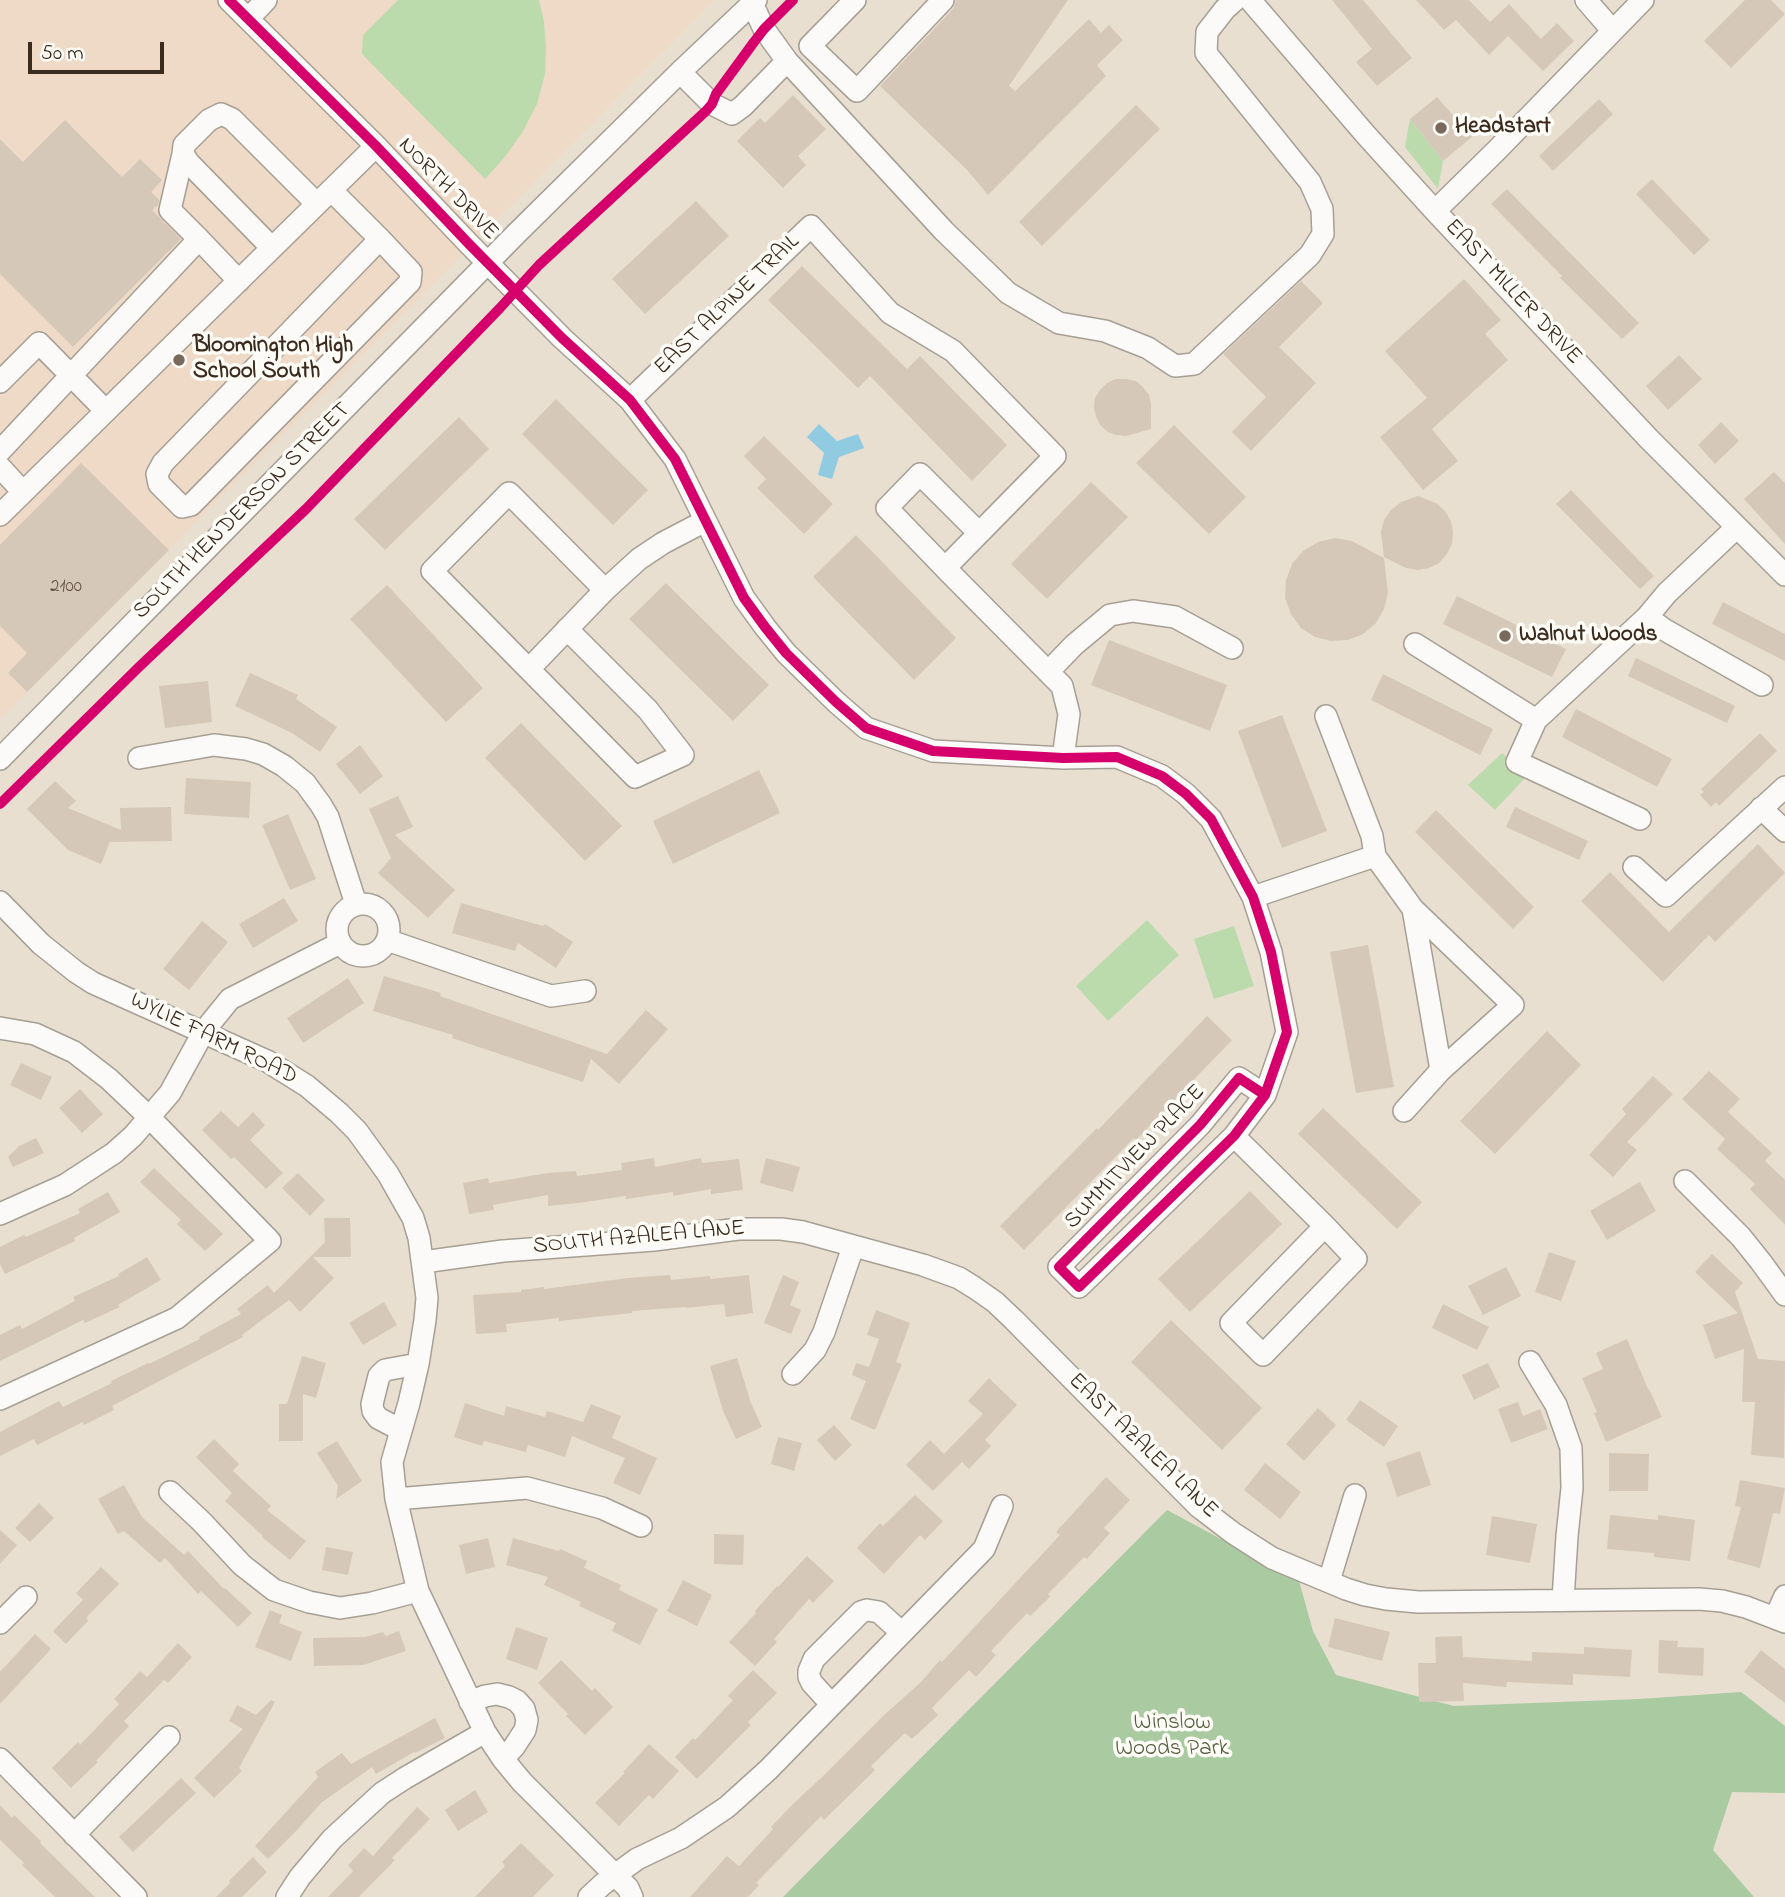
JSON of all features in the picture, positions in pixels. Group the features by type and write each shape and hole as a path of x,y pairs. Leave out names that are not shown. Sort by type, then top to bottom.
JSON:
{"street":[{"name":"NORTH DRIVE","path":"229,0 376,146 562,338 631,400 675,459 744,598 794,661 866,728 933,751 1063,758 1118,757 1163,776 1211,819 1253,897 1271,952 1287,1032 1265,1095 1234,1136 1079,1287"},
{"path":"248,19 266,0"},
{"path":"855,0 810,46 857,91 943,0"},
{"path":"754,2 764,29 788,61 944,231 1008,293 1059,323 1105,331 1148,348 1175,366 1194,365 1310,255 1323,234 1322,209 1310,182 1206,53 1207,32 1234,0"},
{"name":"EAST MILLER DRIVE","path":"1250,0 1435,211 1641,430 1785,575"},
{"path":"1586,0 1612,30"},
{"path":"1435,211 1643,0"},
{"name":"SOUTH HENDERSON STREET","path":"0,759 488,263 754,2"},
{"path":"680,72 712,104 733,114 788,61"},
{"path":"239,281 170,210 184,145 209,120 221,114 232,119 324,197 380,239 411,272 410,282 191,505 182,507 159,484 157,474 163,463 380,239"},
{"path":"0,515 376,146"},
{"path":"183,154 272,248"},
{"name":"EAST ALPINE TRAIL","path":"631,400 811,226 890,313 953,351 1055,456 945,568"},
{"path":"0,451 199,239"},
{"path":"0,382 39,343 106,411"},
{"path":"0,467 23,492"},
{"path":"978,532 920,474 887,508 1062,686 1069,714 1063,758"},
{"path":"567,629 648,710 683,755 635,777 432,571 509,493 605,590"},
{"path":"529,669 605,590 647,553 705,521"},
{"path":"1640,819 1517,762 1536,720 1647,617 1668,593 1737,527"},
{"path":"1048,672 1074,645 1110,615 1133,611 1175,617 1232,648"},
{"path":"1647,617 1762,685"},
{"path":"1415,644 1536,720"},
{"path":"1326,716 1372,836 1375,856 1413,909 1513,1005 1441,1070 1404,1111"},
{"path":"139,758 214,745 246,749 284,765 305,783 328,817 356,904"},
{"path":"1634,867 1666,896 1785,787"},
{"path":"1761,808 1785,831"},
{"path":"1253,897 1375,856"},
{"name":"WYLIE FARM ROAD","path":"0,902 41,944 93,983 204,1031 292,1076 321,1097 357,1131 388,1174 413,1218 423,1262 427,1298 418,1364 392,1462 396,1499 418,1591 485,1732 503,1759 522,1782 628,1888 632,1897"},
{"path":"356,904 372,905 385,916 389,932 387,940 383,947 369,956 352,954 340,943 338,920 342,913 356,904"},
{"path":"1413,909 1441,1070"},
{"path":"387,940 551,996 584,991"},
{"path":"0,1214 65,1185 114,1153 133,1136 179,1080 204,1031 230,999 340,943"},
{"path":"0,1028 35,1034 74,1052 109,1079 270,1241 177,1318 0,1399"},
{"name":"SUMMITVIEW PLACE","path":"1079,1287 1059,1267 1200,1125 1239,1078 1265,1095"},
{"path":"1234,1136 1325,1226 1356,1259 1263,1355 1231,1323 1325,1226"},
{"path":"1685,1181 1741,1237 1785,1295"},
{"name":"SOUTH AZALEA LANE","path":"423,1262 503,1251 654,1240 761,1228 803,1232 853,1247"},
{"path":"793,1374 815,1350 824,1332 853,1247"},
{"name":"EAST AZALEA LANE","path":"853,1247 923,1265 959,1278 995,1302 1199,1507 1272,1558 1329,1581 1365,1595 1418,1602 1699,1599 1734,1604 1780,1620"},
{"path":"1530,1362 1556,1405 1571,1448 1572,1488 1563,1600"},
{"path":"401,1430 378,1418 373,1411 376,1385 385,1370 418,1364"},
{"path":"396,1499 527,1488 602,1508 641,1526"},
{"path":"170,1492 242,1565 274,1590 309,1602 340,1608 418,1591"},
{"path":"1329,1581 1355,1495"},
{"path":"589,1897 637,1859 681,1838 727,1807 768,1770 984,1549 1002,1506"},
{"path":"1780,1620 1785,1596"},
{"path":"0,1623 26,1597"},
{"path":"831,1704 809,1677 814,1659 861,1612 867,1610 879,1612 901,1633"},
{"path":"470,1702 497,1694 517,1700 524,1709 527,1720 524,1730 503,1759"},
{"path":"287,1897 332,1839 375,1799 405,1778 485,1732"},
{"path":"74,1835 169,1737"},
{"path":"0,1759 136,1897"}],"shaded area":[{"name":"Bloomington High School South","path":"0,0 715,0 0,719"}],"green space":[{"path":"398,0 539,0 546,47 545,74 537,104 522,133 485,179 362,54 363,35"},
{"path":"1410,119 1443,161 1438,189 1405,147"},
{"path":"1502,753 1527,776 1495,810 1468,785"},
{"path":"1147,920 1179,955 1108,1021 1076,986"},
{"path":"1234,926 1254,986 1214,999 1194,939"},
{"name":"Winslow Woods Park","path":"1167,1510 1299,1581 1313,1631 1336,1675 1454,1706 1741,1692 1785,1726 1785,1793 1732,1792 1713,1850 1754,1897 783,1897"}],"water":[{"path":"819,424 837,441 858,434 864,448 839,457 832,479 818,475 824,453 807,437"}],"building":[{"path":"956,0 1068,0 1009,86 1015,91 1089,19 1101,33 1109,25 1123,40 1097,65 1106,76 988,195 968,171 880,86 953,9"},
{"path":"1332,0 1363,0 1412,58 1377,86 1356,62 1372,49"},
{"path":"1416,0 1469,0 1490,22 1509,4 1541,39 1557,23 1574,41 1543,71 1508,36 1489,55 1456,20 1444,30"},
{"path":"1745,0 1771,0 1785,14 1731,68 1704,41"},
{"path":"793,95 826,129 798,156 806,165 783,188 737,141 760,118 765,123"},
{"name":"Headstart","path":"1437,97 1472,137 1443,161 1410,119"},
{"path":"1599,99 1613,114 1553,171 1539,156"},
{"path":"1136,105 1160,129 1042,246 1019,222"},
{"path":"65,120 122,177 140,159 162,180 151,192 159,200 152,210 181,239 73,347 0,274 0,139 23,162"},
{"path":"1652,179 1710,240 1694,255 1636,194"},
{"path":"1507,189 1639,323 1622,339 1491,204"},
{"path":"696,201 729,236 645,314 612,279"},
{"path":"802,266 907,369 920,356 1007,445 972,481 870,376 858,388 768,300"},
{"path":"1464,279 1501,320 1485,334 1508,360 1432,429 1458,461 1423,490 1380,437 1427,398 1385,351"},
{"path":"1301,281 1323,303 1279,347 1316,383 1251,451 1232,432 1266,397 1223,354"},
{"path":"1679,355 1702,379 1668,410 1646,386"},
{"path":"1116,379 1136,381 1149,395 1151,429 1126,436 1108,432 1101,426 1094,408 1095,398 1107,383"},
{"path":"556,399 648,490 613,525 522,434"},
{"path":"459,417 489,449 385,550 354,519"},
{"path":"1721,422 1739,441 1715,464 1698,445"},
{"path":"1174,425 1246,497 1209,534 1136,463"},
{"path":"764,436 833,504 804,534 757,488 766,479 744,456"},
{"path":"81,463 169,550 27,692 8,673 27,653 0,626 0,545"},
{"path":"1774,472 1785,483 1785,544 1744,499"},
{"path":"1091,482 1128,517 1047,599 1011,564"},
{"name":"Walnut Woods","path":"1571,490 1654,576 1640,589 1556,504"},
{"path":"1418,496 1436,503 1445,511 1451,521 1453,533 1452,544 1439,563 1418,570 1406,568 1384,557 1381,532 1384,520 1391,510 1401,502"},
{"path":"856,535 956,638 914,680 813,577"},
{"path":"1335,538 1352,541 1384,558 1388,593 1384,609 1376,623 1363,634 1348,640 1331,641 1315,637 1301,628 1291,614 1285,598 1286,580 1292,564 1303,551 1318,542"},
{"path":"666,583 769,685 733,721 629,619"},
{"path":"387,585 483,688 446,722 350,619"},
{"name":"Walnut Woods","path":"1457,596 1566,649 1552,677 1443,624"},
{"name":"Walnut Woods","path":"1723,602 1785,634 1785,661 1712,624"},
{"path":"1109,640 1227,685 1210,731 1091,685"},
{"name":"Walnut Woods","path":"1636,658 1735,706 1727,723 1628,676"},
{"path":"250,673 298,695 296,699 337,727 320,752 292,733 235,706"},
{"path":"1383,674 1493,729 1480,755 1371,700"},
{"path":"208,681 212,722 165,728 159,686"},
{"name":"Walnut Woods","path":"1576,709 1672,759 1657,787 1562,737"},
{"path":"1282,715 1327,831 1282,848 1238,731"},
{"path":"521,723 622,826 585,861 485,758"},
{"path":"1760,733 1777,751 1719,806 1716,802 1711,807 1700,795 1704,792 1701,789"},
{"path":"360,745 383,776 360,794 336,764"},
{"path":"759,770 780,813 673,864 653,821"},
{"path":"186,778 251,782 249,818 184,814"},
{"path":"55,781 76,801 68,808 121,830 120,808 171,807 172,841 110,842 101,864 68,850 27,809"},
{"path":"398,796 413,827 395,835 455,890 428,918 378,873 391,858 369,809"},
{"path":"1515,807 1588,841 1579,860 1506,827"},
{"path":"1436,810 1534,907 1513,929 1415,832"},
{"path":"288,814 316,879 290,890 262,825"},
{"path":"1758,844 1785,873 1715,942 1709,935 1663,982 1581,901 1610,872 1669,932"},
{"path":"284,898 298,921 253,948 239,924"},
{"path":"461,903 543,926 545,924 573,942 556,968 518,943 515,951 452,933"},
{"path":"202,921 228,942 189,990 163,969"},
{"path":"1368,945 1394,1087 1356,1093 1330,952"},
{"path":"384,976 441,993 440,996 607,1054 646,1010 668,1029 619,1084 591,1059 583,1082 452,1038 453,1035 373,1011"},
{"path":"348,978 364,1003 303,1043 287,1018"},
{"path":"1207,1016 1232,1040 1136,1140 1134,1138 1024,1250 1000,1226 1097,1128 1098,1130"},
{"path":"1547,1031 1581,1065 1495,1154 1460,1121"},
{"path":"21,1063 52,1077 41,1100 10,1085"},
{"path":"1709,1071 1740,1099 1728,1112 1772,1153 1765,1161 1785,1180 1785,1225 1750,1189 1755,1184 1717,1149 1725,1139 1682,1099"},
{"path":"1653,1076 1673,1094 1627,1142 1637,1150 1613,1177 1589,1155 1626,1114 1622,1109"},
{"path":"80,1089 103,1114 82,1133 59,1108"},
{"path":"1323,1108 1422,1202 1397,1229 1298,1134"},
{"path":"221,1111 238,1127 253,1112 265,1125 250,1140 283,1173 266,1189 202,1130"},
{"path":"36,1138 44,1153 13,1167 8,1157 19,1146"},
{"path":"654,1158 655,1167 701,1158 702,1163 739,1159 743,1190 711,1194 711,1189 673,1196 673,1192 548,1206 548,1195 493,1205 494,1210 469,1214 463,1183 488,1178 489,1183 576,1171 577,1176 622,1170 621,1163"},
{"path":"766,1158 800,1167 793,1192 760,1183"},
{"path":"154,1168 223,1234 205,1251 177,1224 181,1220 140,1182"},
{"path":"298,1173 325,1200 310,1216 282,1188"},
{"path":"1640,1182 1656,1211 1607,1240 1590,1211"},
{"path":"1250,1191 1282,1224 1190,1312 1158,1279"},
{"path":"108,1192 120,1212 74,1238 75,1241 5,1274 0,1264 0,1247 80,1213 78,1209"},
{"path":"324,1218 350,1218 351,1257 313,1257 334,1278 300,1312 289,1300 242,1335 243,1337 112,1406 114,1410 37,1445 34,1439 0,1456 0,1432 59,1401 63,1407 200,1339 199,1337 241,1314 237,1309 268,1285 274,1293 325,1242"},
{"path":"1549,1252 1576,1261 1561,1301 1535,1292"},
{"path":"1712,1254 1743,1283 1735,1292 1758,1359 1785,1361 1784,1458 1751,1455 1755,1402 1742,1402 1744,1349 1715,1359 1703,1325 1738,1313 1695,1272"},
{"path":"147,1257 161,1280 118,1305 120,1307 85,1323 83,1320 0,1361 0,1335 20,1325 22,1329 75,1301 73,1297 119,1276 118,1274"},
{"path":"1506,1267 1521,1296 1483,1315 1468,1286"},
{"path":"670,1275 671,1280 749,1275 753,1313 726,1317 724,1304 506,1324 507,1332 476,1334 473,1295"},
{"path":"783,1275 799,1282 790,1305 801,1310 791,1334 764,1323"},
{"path":"384,1302 397,1325 363,1345 349,1323"},
{"path":"1443,1304 1489,1327 1477,1350 1432,1328"},
{"path":"876,1310 910,1323 896,1362 902,1364 875,1430 850,1419 866,1381 852,1375 856,1363 869,1367 879,1339 867,1335"},
{"path":"1171,1320 1262,1408 1222,1450 1131,1362"},
{"path":"1627,1339 1662,1417 1606,1442 1594,1413 1597,1412 1582,1378 1603,1369 1596,1353"},
{"path":"302,1356 326,1363 316,1398 303,1394 303,1441 279,1441 279,1404 287,1404"},
{"path":"737,1358 751,1403 762,1427 736,1439 723,1411 710,1366"},
{"path":"1488,1363 1500,1387 1474,1400 1462,1375"},
{"path":"989,1378 1017,1405 985,1440 991,1446 969,1469 962,1462 933,1491 906,1465 930,1440 944,1454 983,1414 968,1401"},
{"path":"1360,1400 1398,1426 1384,1447 1346,1420"},
{"path":"1518,1402 1523,1416 1540,1409 1548,1429 1511,1443 1498,1409"},
{"path":"465,1403 504,1416 506,1406 545,1417 547,1411 583,1422 591,1404 621,1416 612,1438 657,1458 640,1495 613,1483 625,1458 572,1436 565,1457 528,1445 526,1452 484,1441 482,1446 454,1437"},
{"path":"1318,1408 1336,1425 1304,1461 1286,1444"},
{"path":"834,1425 852,1445 835,1461 817,1440"},
{"path":"778,1437 802,1443 794,1471 771,1464"},
{"path":"214,1439 239,1464 233,1471 271,1506 267,1510 306,1541 290,1560 225,1501 232,1493 196,1457"},
{"path":"337,1441 362,1481 336,1499 338,1486 317,1453"},
{"path":"1420,1451 1431,1485 1397,1497 1386,1463"},
{"path":"1609,1453 1649,1454 1648,1491 1609,1491"},
{"path":"1265,1463 1301,1492 1280,1519 1244,1490"},
{"path":"1106,1477 1130,1500 1104,1528 1110,1533 1087,1559 1084,1557 1048,1594 1050,1597 1030,1616 1027,1613 991,1651 996,1655 976,1677 969,1670 932,1708 938,1715 912,1739 905,1733 871,1766 875,1770 824,1820 821,1816 756,1883 759,1885 748,1897 690,1897 727,1856 739,1866 793,1804 920,1683 940,1660 942,1662 1060,1535 1056,1532"},
{"path":"1740,1480 1785,1488 1780,1514 1773,1513 1760,1568 1727,1559 1741,1507 1735,1506"},
{"path":"124,1485 142,1517 184,1555 188,1551 224,1589 252,1613 238,1627 201,1591 198,1594 165,1558 160,1563 124,1531 118,1534 98,1499"},
{"path":"915,1495 943,1521 925,1540 920,1535 884,1574 857,1548 880,1523 883,1526"},
{"path":"39,1503 54,1518 30,1542 15,1528"},
{"path":"1610,1515 1658,1520 1658,1515 1695,1520 1690,1561 1654,1557 1654,1553 1607,1549"},
{"path":"1492,1516 1537,1524 1530,1563 1486,1555"},
{"path":"0,1530 17,1545 0,1564"},
{"path":"714,1534 744,1535 743,1565 714,1564"},
{"path":"488,1538 495,1567 466,1574 459,1545"},
{"path":"513,1538 559,1551 560,1549 587,1561 584,1568 621,1585 619,1590 658,1609 640,1645 612,1631 616,1623 579,1606 581,1602 544,1585 548,1577 506,1565"},
{"path":"326,1547 353,1552 348,1575 322,1570"},
{"path":"807,1556 834,1581 813,1603 809,1599 774,1639 777,1642 755,1666 729,1642"},
{"path":"101,1567 119,1584 86,1618 88,1621 66,1644 53,1631 83,1600 76,1593"},
{"path":"683,1580 712,1595 697,1626 667,1611"},
{"path":"270,1610 282,1615 279,1623 302,1632 291,1661 255,1647"},
{"path":"1335,1618 1390,1632 1382,1661 1328,1647"},
{"path":"516,1627 548,1638 537,1670 506,1659"},
{"path":"399,1631 406,1651 363,1665 314,1666 313,1638 365,1637 383,1632 386,1636"},
{"path":"35,1634 51,1649 0,1704 0,1672"},
{"path":"1462,1636 1463,1657 1532,1661 1532,1652 1584,1654 1584,1647 1632,1650 1630,1677 1573,1674 1573,1685 1507,1682 1506,1687 1463,1683 1464,1701 1419,1702 1418,1663 1436,1663 1435,1637"},
{"path":"1659,1640 1678,1641 1677,1647 1704,1648 1703,1676 1658,1673"},
{"path":"178,1643 192,1657 168,1683 164,1680 124,1721 129,1726 71,1788 52,1768 78,1742 80,1745 119,1704 114,1699 140,1671 147,1677"},
{"path":"1761,1650 1785,1669 1785,1703 1744,1672"},
{"path":"561,1660 592,1691 595,1688 613,1707 585,1735 538,1683"},
{"path":"753,1670 777,1693 748,1722 751,1725 697,1779 675,1757 733,1700 728,1696"},
{"path":"271,1700 275,1702 239,1768 242,1771 214,1798 194,1778 243,1729 229,1721 237,1705 256,1715"},
{"path":"435,1718 445,1738 376,1774 372,1767 321,1803 268,1859 255,1846 318,1777 315,1772 342,1753 351,1764"},
{"path":"649,1744 679,1771 653,1799 649,1795 619,1826 595,1803"},
{"path":"181,1778 196,1793 133,1852 119,1837"},
{"path":"475,1790 488,1812 458,1831 445,1810"},
{"path":"0,1805 41,1841 40,1843 95,1897 55,1897 0,1840"},
{"path":"417,1807 430,1819 359,1897 328,1897 353,1871 348,1865 364,1848 373,1856"},
{"path":"521,1843 554,1875 533,1897 475,1897 505,1866 502,1862"},
{"path":"253,1857 267,1872 242,1897 216,1897 229,1881"}],"cycle path":[{"path":"229,0 376,146 562,338 630,400 675,459 744,598 786,653 866,728 933,751 1063,758 1117,757 1162,776 1186,794 1211,819 1253,897 1271,952 1287,1032 1265,1095 1234,1136 1079,1287 1059,1267 1200,1125 1239,1078 1265,1095"},
{"path":"0,804 140,666 306,509 539,265 706,111 764,29 793,0"}],"place":[{"name":"Headstart","path":"1441,128"},
{"name":"Bloomington High School South","path":"179,360"},
{"name":"Walnut Woods","path":"1505,636"}]}
